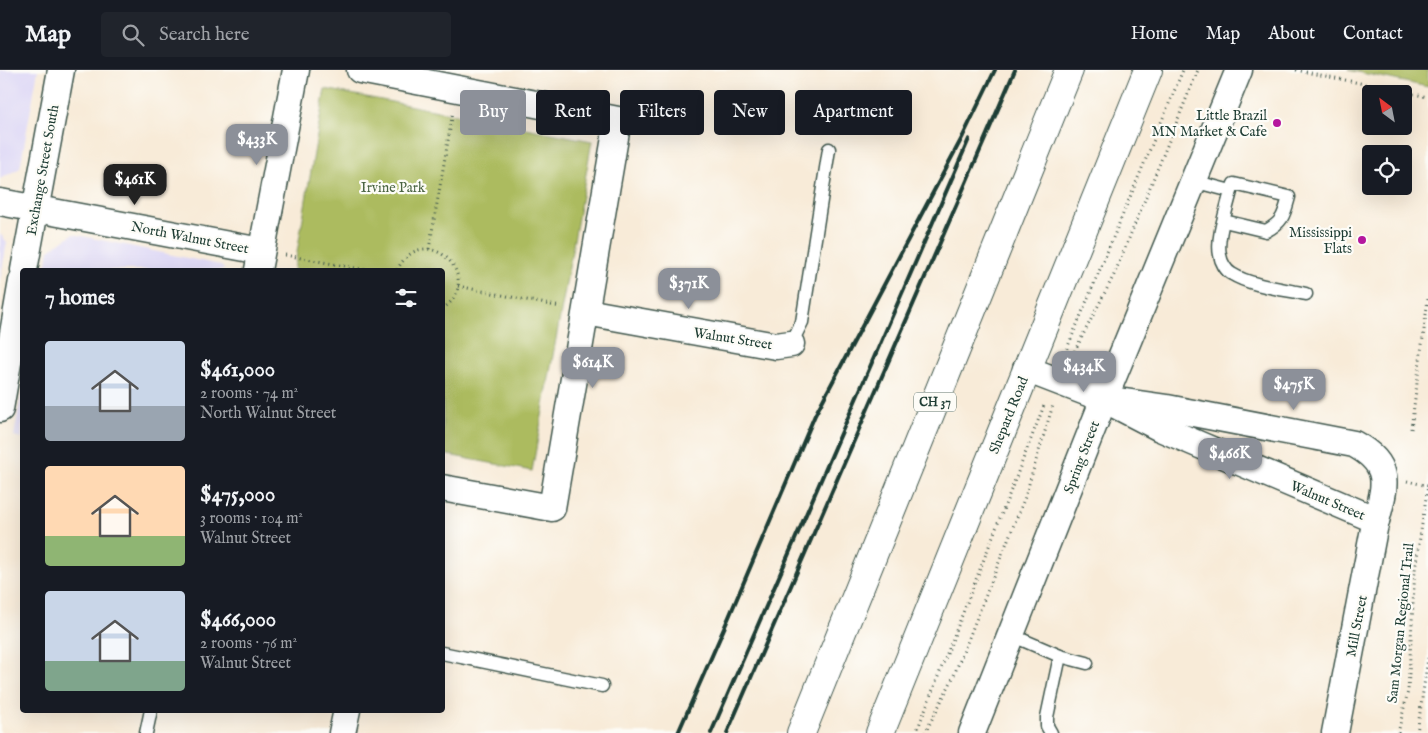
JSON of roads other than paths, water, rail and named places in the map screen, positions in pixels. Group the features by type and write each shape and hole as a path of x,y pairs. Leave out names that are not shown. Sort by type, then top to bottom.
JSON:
{"highway":[{"name":"CH 37","path":"801,733 1069,70"},
{"name":"Shepard Road","path":"880,733 1148,70"}],"street":[{"name":"Exchange Street South","path":"24,268 61,70"},
{"path":"268,258 296,70"},
{"path":"360,70 618,120 552,508 445,489"},
{"name":"Spring Street","path":"972,733 1104,399 1239,70"},
{"name":"North Walnut Street","path":"0,202 268,258"},
{"path":"0,409 20,293"},
{"name":"Walnut Street","path":"586,312 776,346 791,344"},
{"name":"Walnut Street","path":"1026,369 1104,399 1160,428 1376,520 1381,503 1384,480 1379,465 1369,452 1354,444 1167,408 1104,399"},
{"name":"Mill Street","path":"1335,733 1376,520"},
{"path":"342,733 346,713"}],"lane":[{"path":"791,344 802,322 829,149"},
{"path":"1193,180 1231,191"},
{"path":"1224,220 1266,231 1278,225 1285,212 1289,197 1234,184 1231,191 1224,220 1219,243 1220,256 1224,266 1231,274 1249,281 1306,294"},
{"path":"1012,635 1060,656 1086,663"},
{"path":"445,654 602,686"},
{"path":"1051,733 1047,726 1047,716 1060,656"},
{"path":"146,733 150,713"}],"railway":[{"path":"678,733 815,415 963,136 995,70"},
{"path":"727,733 1015,70"},
{"path":"711,733 969,139"}],"place":[{"name":"Little Brazil MN Market & Cafe","path":"1277,123"},
{"name":"Mississippi Flats","path":"1362,240"}],"park label":[{"name":"Irvine Park","path":"393,187"}]}
